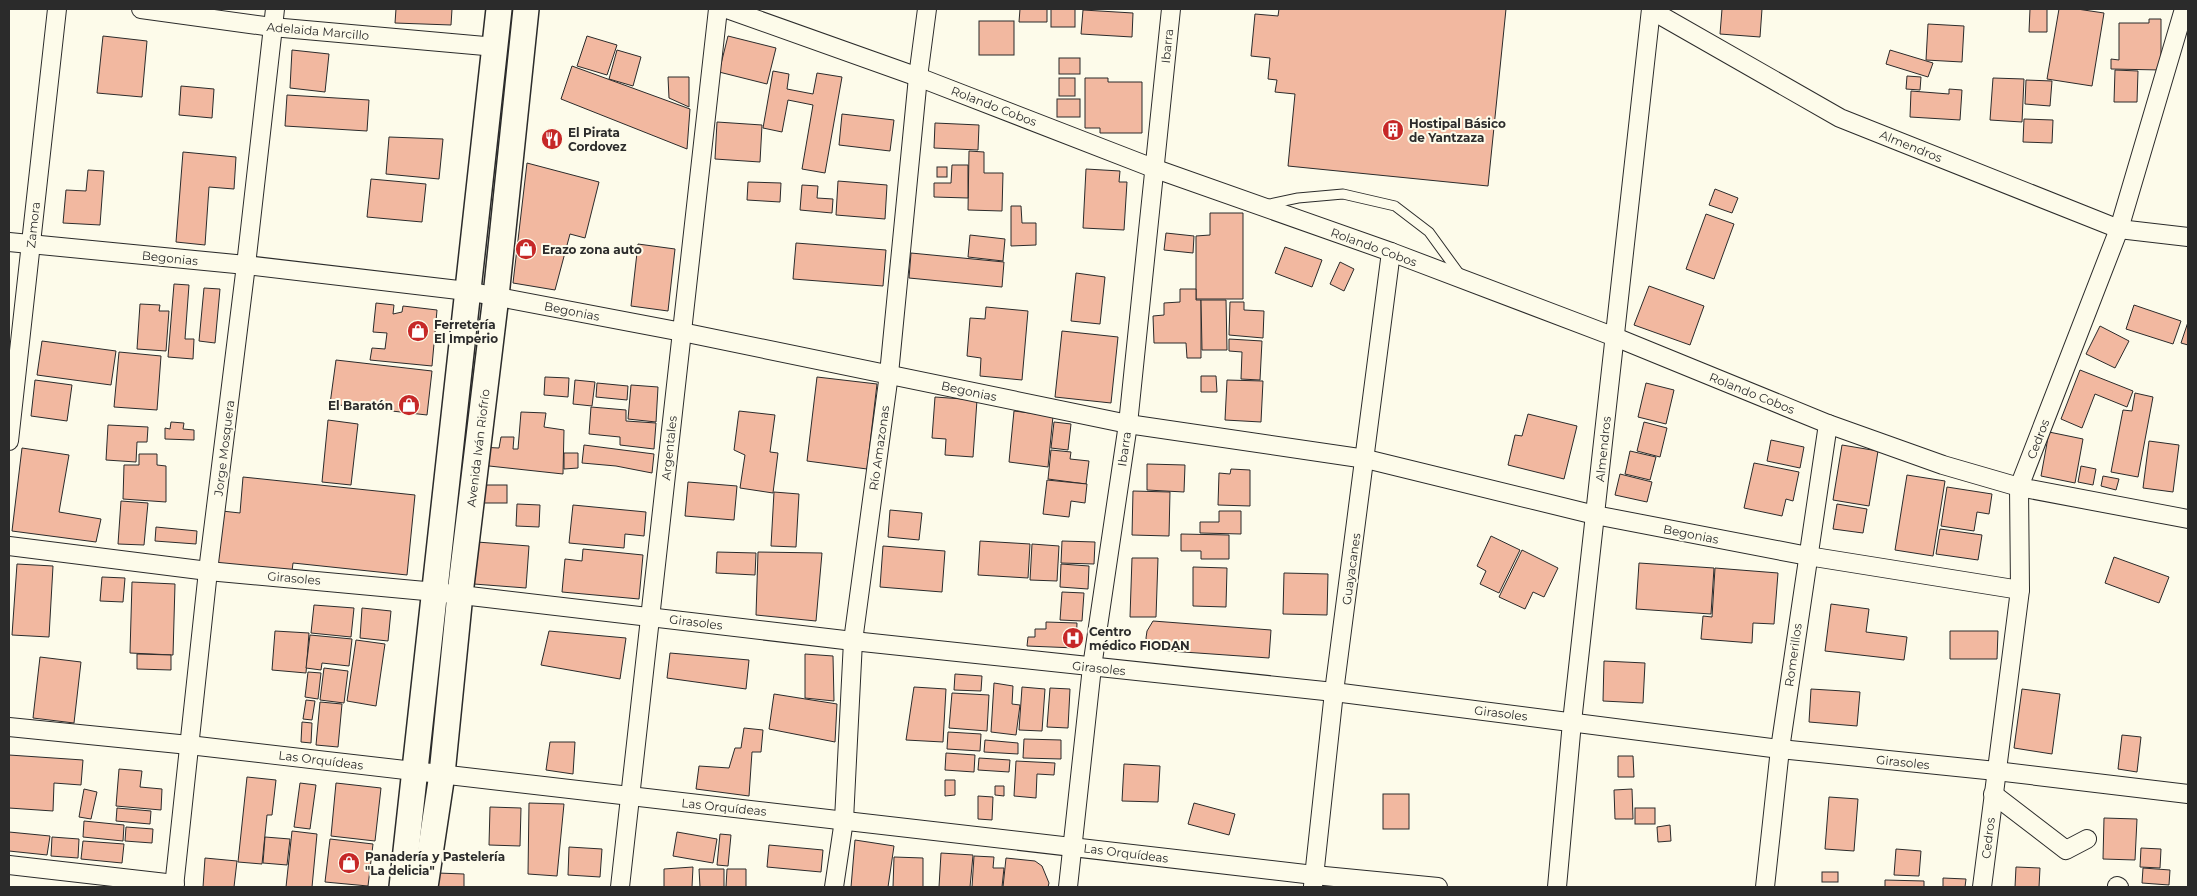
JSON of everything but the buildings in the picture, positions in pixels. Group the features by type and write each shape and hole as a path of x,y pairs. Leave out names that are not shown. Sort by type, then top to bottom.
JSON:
{"main road":[{"name":"Avenida Iván Riofrío","path":"425,887 442,774 448,593 467,291 499,9"},
{"name":"Avenida Iván Riofrío","path":"402,887 415,771 448,593 496,296 526,9"}],"street":[{"name":"Zamora","path":"9,441 57,9"},
{"name":"Adelaida Marcillo","path":"141,9 272,27 496,47"},
{"name":"Jorge Mosquera","path":"175,886 208,571 246,266 275,9"},
{"name":"Argentales","path":"620,887 718,9"},
{"name":"Rolando Cobos","path":"727,9 918,77 1153,168 1391,252 1615,337 1828,424 1943,465 2019,487 2188,519"},
{"name":"Río Amazonas","path":"834,887 844,820 853,641 889,374 918,77 927,9"},
{"name":"Ibarra","path":"1068,887 1092,667 1128,424 1153,168 1171,9"},
{"name":"Cedros","path":"1982,887 2020,590 2019,487 2119,229 2184,9"},
{"name":"Almendros","path":"1557,887 1572,722 1651,10 1840,118 2119,229 2188,237"},
{"name":"Begonias","path":"9,242 246,266 467,291 496,296 682,332 1128,424 1366,459 1595,515 1808,556 2020,590"},
{"name":"Guayacanes","path":"1314,881 1334,692 1366,459 1391,252"},
{"name":"Romerillos","path":"1765,887 1780,749 1828,424"},
{"name":"Girasoles","path":"9,546 208,571 448,593 853,641 1334,692 1780,749 1996,771 2188,794"},
{"name":"Las Orquídeas","path":"9,727 190,745 844,820 1072,847 1314,881 1438,887"},
{"path":"1993,794 2066,850 2087,839"},
{"path":"9,865 175,886"}],"lane":[{"path":"1258,206 1298,198 1343,194 1395,206 1429,232 1464,281"}],"place":[{"name":"Hostipal Básico de Yantzaza","path":"1393,130"},
{"name":"El Pirata Cordovez","path":"552,139"},
{"name":"Erazo zona auto","path":"526,249"},
{"name":"Ferretería El Imperio","path":"418,331"},
{"name":"El Baratón","path":"409,405"},
{"name":"Centro médico FIODAN","path":"1073,638"},
{"name":"Panadería y Pastelería \"La delicia\"","path":"349,863"}]}
